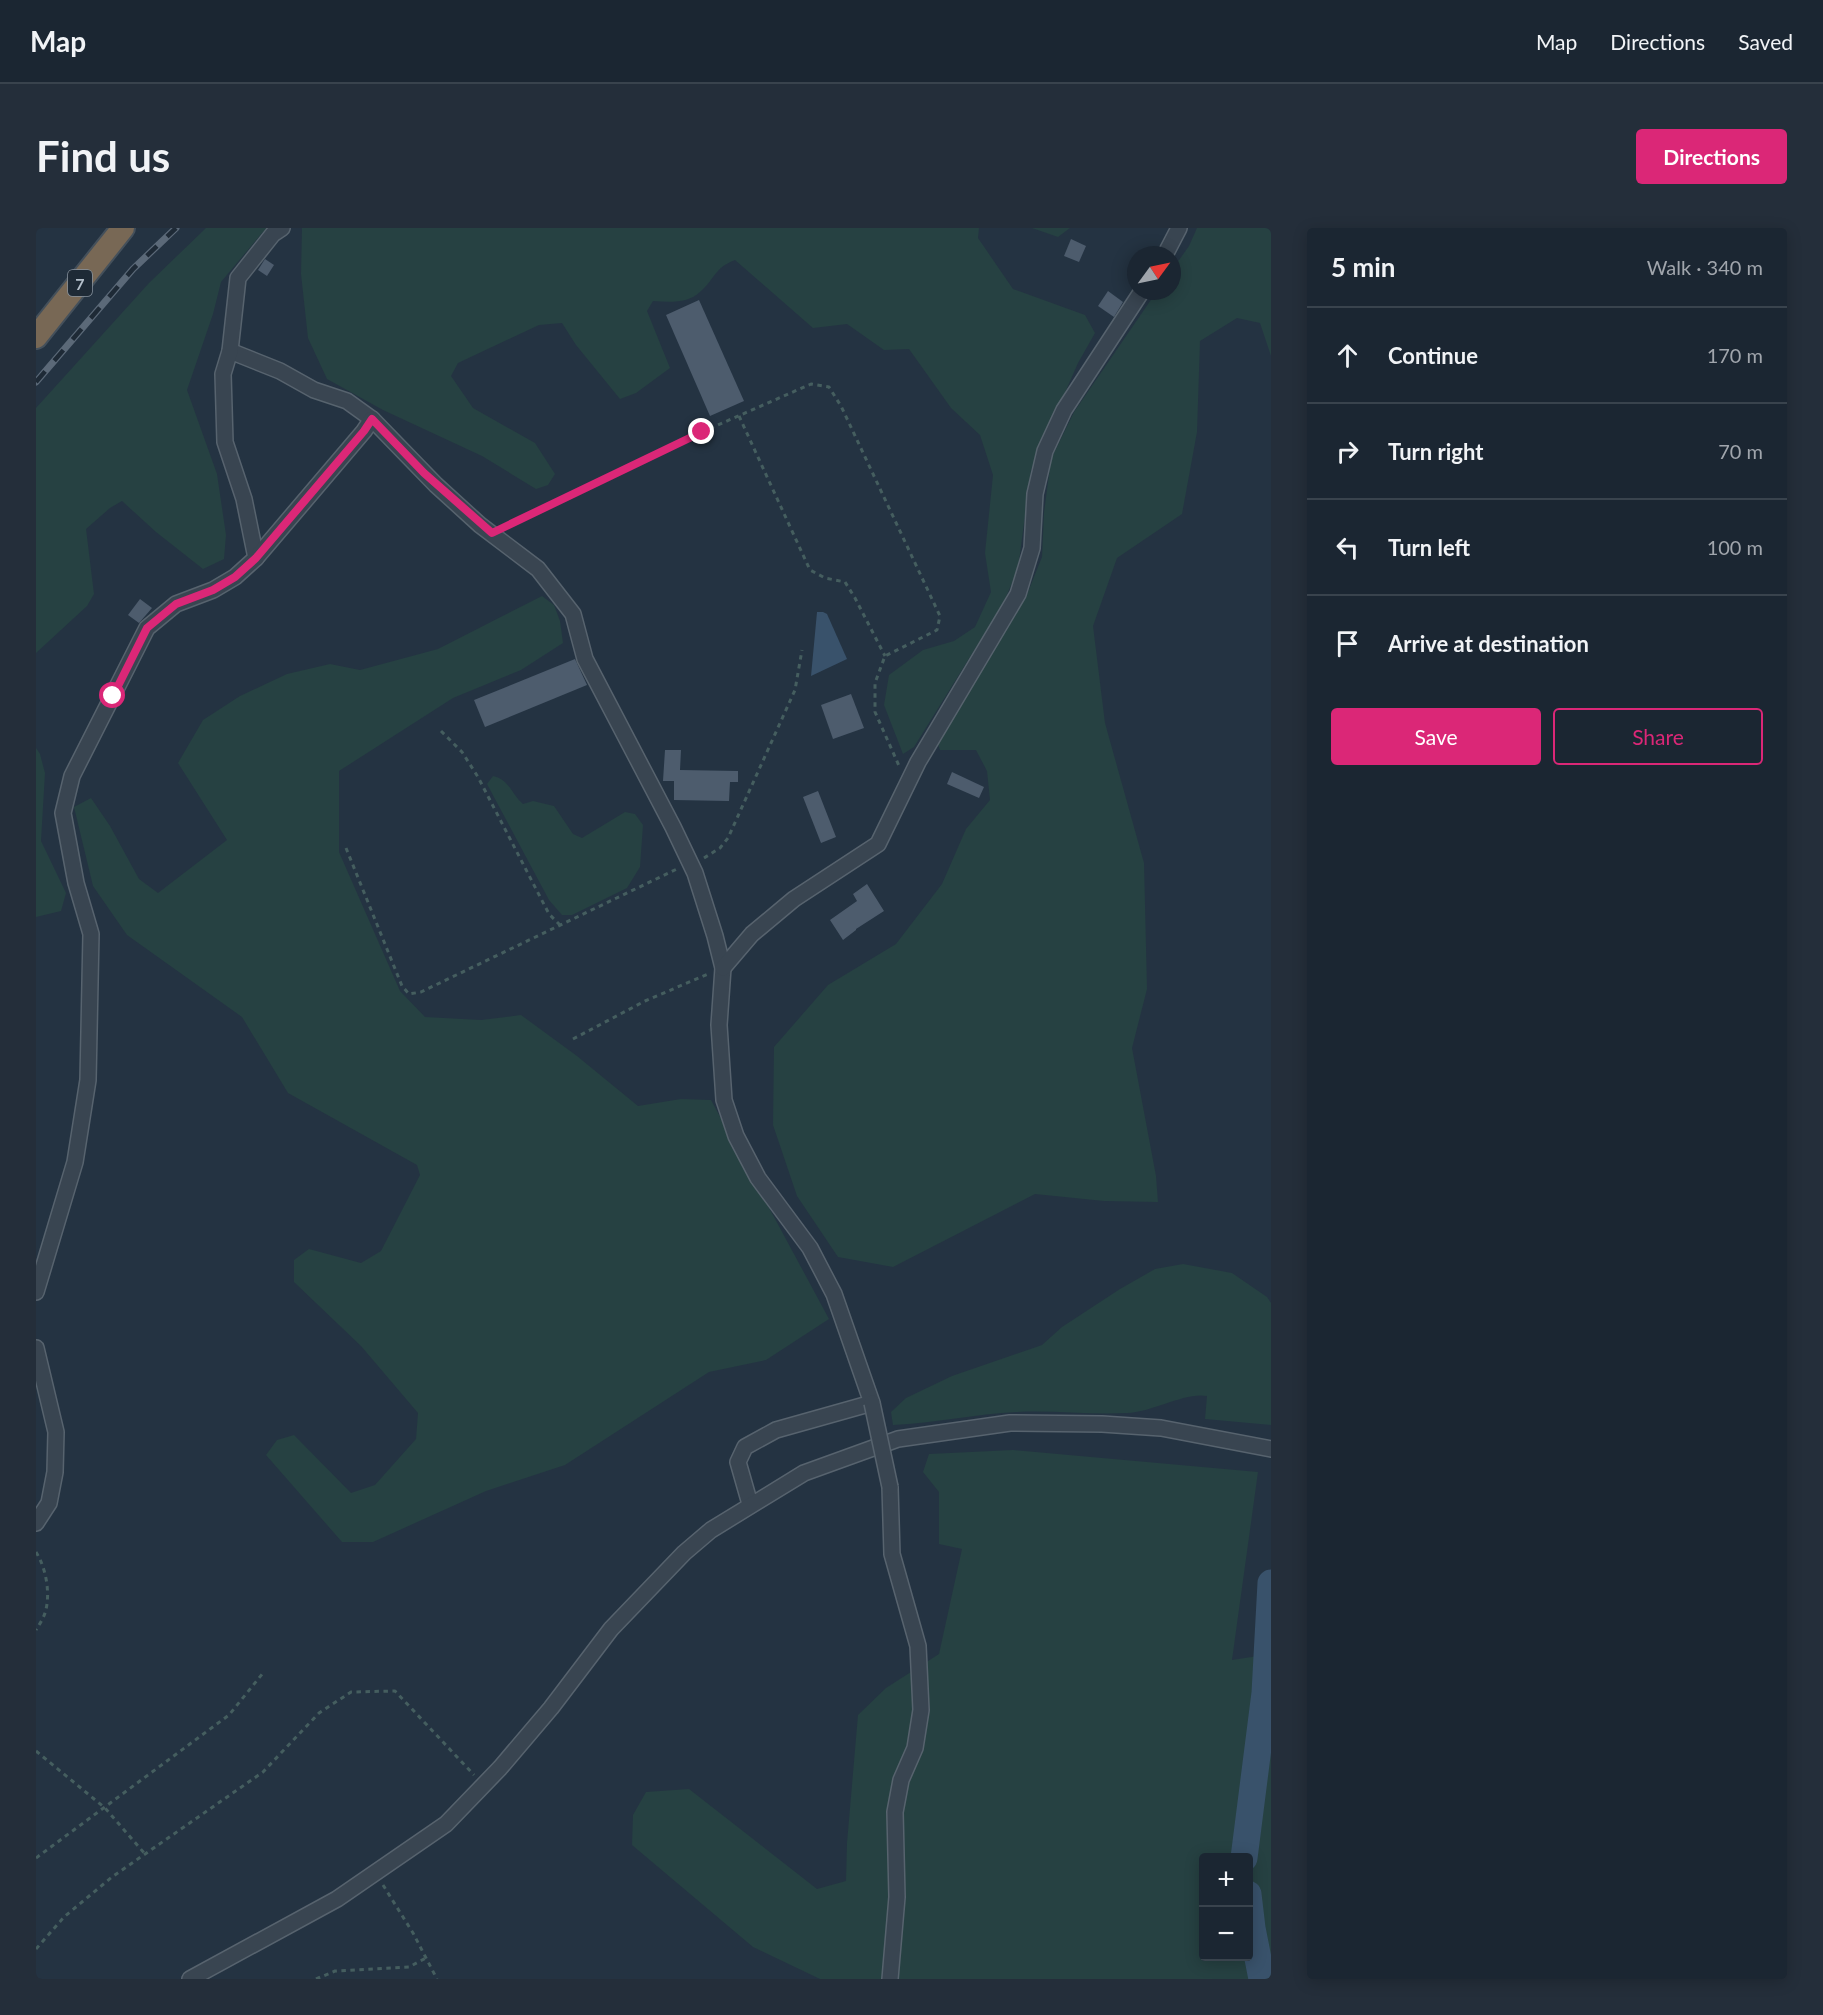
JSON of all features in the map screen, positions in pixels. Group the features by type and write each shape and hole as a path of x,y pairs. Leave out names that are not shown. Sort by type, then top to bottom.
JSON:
{"highway":[{"name":"7","path":"36,337 123,228"}],"street":[{"path":"256,558 244,499 225,442 223,374 230,351 238,278 273,234 282,228"},
{"path":"1170,246 1179,228"},
{"path":"723,968 752,934 794,899 878,844 918,762 1018,594 1032,548 1035,495 1045,451 1064,410 1136,300"},
{"path":"230,351 280,371 314,390 347,401 372,419 424,473 492,533 538,569 573,614 585,659 692,866 716,936 723,968 719,1025 724,1100 736,1136 758,1178 810,1248 834,1294 872,1403 890,1487 892,1554 918,1646 921,1710 915,1748 901,1780 895,1812 897,1897 890,1979"},
{"path":"36,1292 75,1162 88,1080 91,934 76,883 63,813 72,776 147,628 176,604 213,590 235,577 256,558 372,419"},
{"path":"36,1348 56,1432 56,1472 49,1503 36,1523"},
{"path":"750,1504 738,1462 745,1447 776,1430 872,1403"},
{"path":"190,1979 337,1899 446,1824 484,1785 551,1708 611,1629 684,1553 711,1530 750,1504 804,1473 898,1439 1010,1423 1102,1424 1161,1428 1271,1449"}],"path":[{"path":"492,533 811,384 829,387 841,406 940,616 937,630 885,656 875,684 875,712 908,785"},
{"path":"739,416 810,570 825,578 845,582 885,656"},
{"path":"346,848 402,986 409,994 422,992 679,867 692,866 720,848 728,838 795,690 802,650"},
{"path":"441,731 462,752 478,777 549,914 560,926"},
{"path":"573,1039 645,1001 723,968"},
{"path":"36,1552 40,1558 47,1584 45,1612 36,1630"},
{"path":"36,1858 229,1715 263,1673"},
{"path":"36,1949 64,1917 112,1876 263,1772 319,1713 351,1692 395,1691 484,1785"},
{"path":"36,1751 105,1808 145,1854"},
{"path":"376,1873 437,1979"},
{"path":"316,1979 335,1971 408,1967 426,1958"}],"green space":[{"path":"206,228 270,228 262,233 221,282 213,314 187,390 217,474 226,535 224,559 203,569 156,532 122,501 110,508 86,529 94,594 87,606 36,653 36,408 149,283"},
{"path":"302,228 979,228 978,238 1013,289 1085,315 1095,333 1078,363 1031,470 1018,569 1003,604 914,747 903,754 884,705 889,675 923,650 954,641 975,627 991,592 985,553 993,475 980,435 951,408 909,349 884,350 847,324 813,328 735,260 719,270 705,287 689,299 653,301 647,311 670,368 636,393 620,399 576,345 562,323 539,325 458,363 451,376 473,408 535,443 555,474 548,485 536,489 482,456 383,410 327,379 308,338 301,274"},
{"path":"1032,228 1070,228 1058,237"},
{"path":"1197,228 1271,228 1271,356 1260,323 1237,318 1200,341 1197,432 1182,514 1117,558 1093,626 1105,723 1144,863 1147,989 1132,1048 1156,1176 1158,1202 1104,1201 1035,1194 893,1267 838,1257 797,1196 773,1125 774,1047 828,985 896,944 942,884 966,829 990,800 987,771 976,750 940,750 936,739 1026,597 1042,557 1044,513 1051,459 1074,412 1151,300 1181,300 1181,257"},
{"path":"542,596 554,605 560,621 563,643 521,670 453,698 339,771 339,852 400,991 425,1017 481,1020 521,1015 577,1056 638,1106 681,1099 711,1100 829,1319 766,1360 709,1372 565,1465 486,1491 373,1542 342,1542 266,1455 277,1440 294,1435 351,1493 375,1485 416,1439 418,1413 361,1346 294,1282 294,1260 309,1249 361,1263 381,1251 420,1175 417,1165 288,1093 242,1017 127,935 93,886 74,807 91,798 110,826 139,879 158,893 227,840 178,763 203,720 240,696 287,674 330,664 360,670 438,649"},
{"path":"36,748 45,773 41,841 66,893 61,911 36,917"},
{"path":"493,776 503,780 523,804 533,801 554,806 573,834 582,838 625,812 635,814 643,825 640,867 627,888 572,915 562,915 549,900 487,784"},
{"path":"1183,1264 1232,1273 1267,1297 1271,1303 1271,1425 1205,1419 1207,1396 1198,1396 1127,1413 1017,1412 893,1425 891,1412 906,1398 952,1376 1042,1345 1062,1327 1120,1289 1155,1269"},
{"path":"1013,1450 1258,1472 1232,1660 1271,1654 1271,1979 820,1979 753,1947 632,1845 633,1815 646,1792 689,1789 817,1889 846,1881 858,1715 886,1688 939,1654 962,1549 939,1544 939,1492 923,1472 929,1454"}],"water":[{"path":"817,612 827,614 847,659 811,676"}],"building":[{"path":"1071,239 1086,246 1079,262 1064,256"},
{"path":"265,259 274,265 267,276 258,270"},
{"path":"1108,291 1123,302 1114,317 1098,306"},
{"path":"699,300 744,401 710,416 666,315"},
{"path":"140,599 152,608 139,623 128,615"},
{"path":"575,659 587,685 485,727 474,700"},
{"path":"851,694 864,728 833,739 821,705"},
{"path":"665,750 681,750 680,770 738,771 738,782 730,782 729,801 674,800 674,781 663,781"},
{"path":"952,772 984,787 979,798 947,784"},
{"path":"818,791 836,837 821,843 803,797"},
{"path":"867,884 884,911 843,940 830,920 857,901 853,894"}],"waterway":[{"path":"1245,1853 1265,1693 1271,1583"},
{"path":"1250,1907 1262,1979"}],"railway":[{"path":"36,382 133,269 176,228"}],"route":[{"path":"113,696 147,628 176,604 213,590 235,577 256,558 372,419 424,473 480,525 492,533 702,432"}]}
